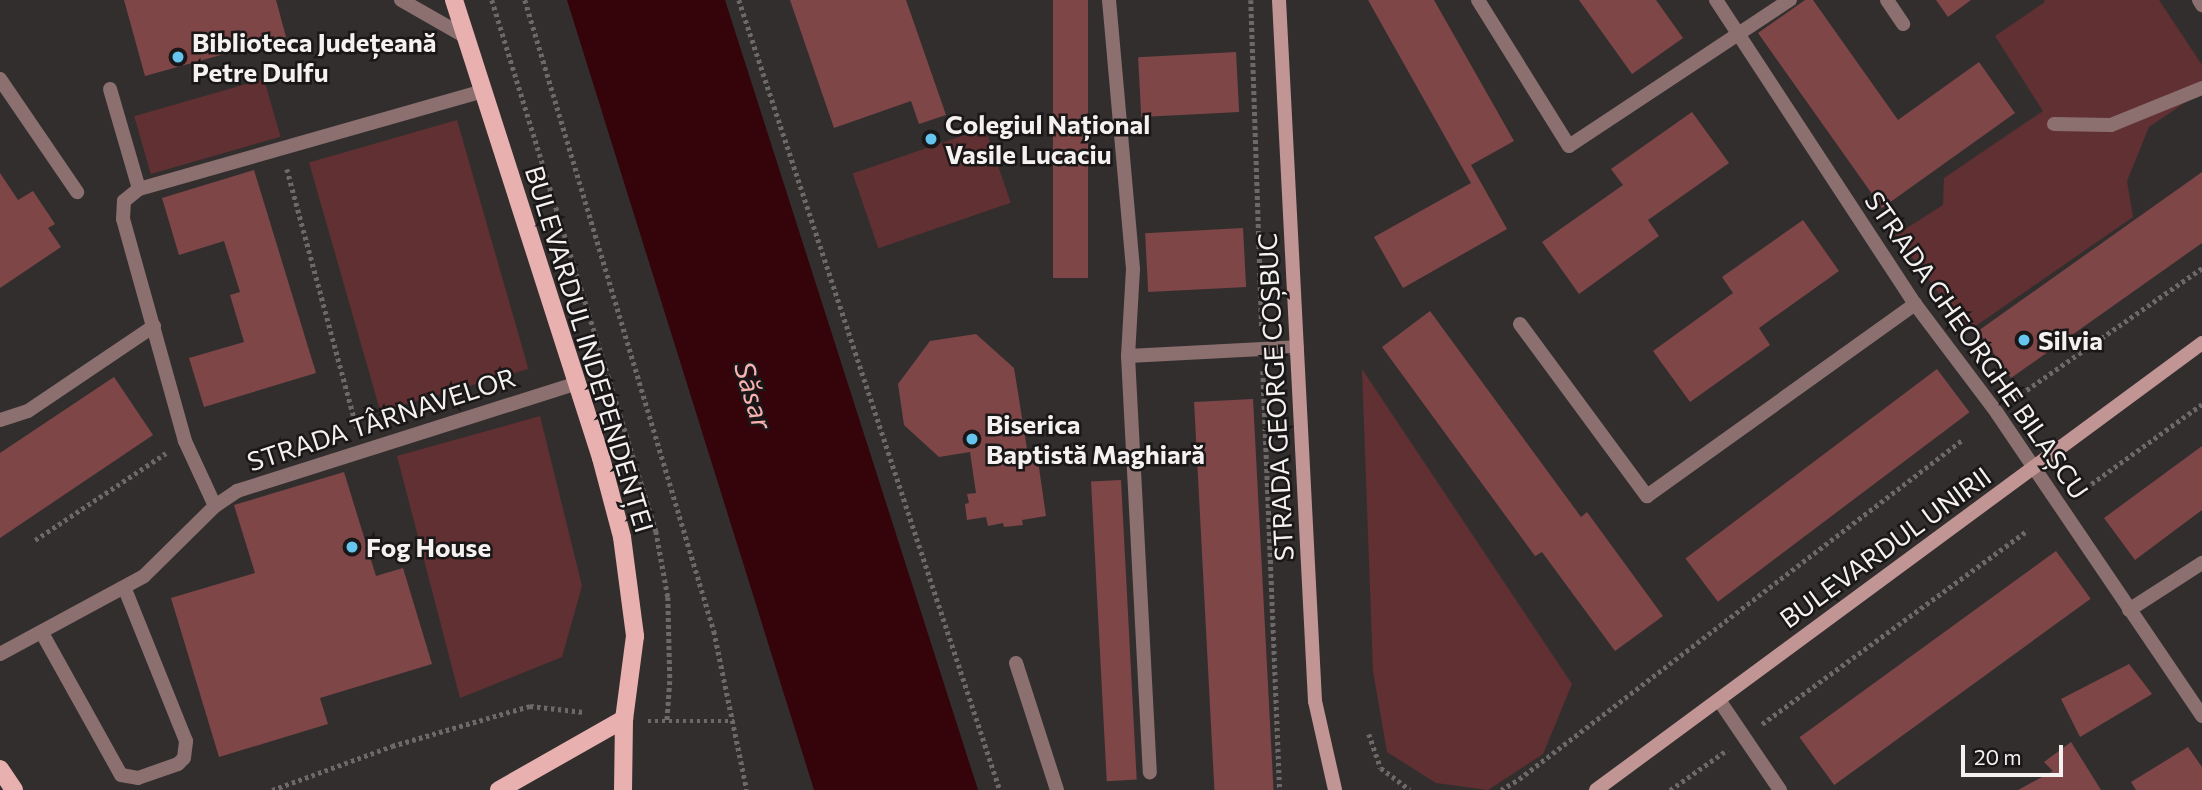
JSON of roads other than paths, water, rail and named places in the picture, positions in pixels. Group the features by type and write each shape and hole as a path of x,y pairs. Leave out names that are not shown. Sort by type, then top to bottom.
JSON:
{"main road":[{"name":"BULEVARDUL INDEPENDENȚEI","path":"454,0 577,383 622,537 635,636 624,719 623,790"},
{"name":"STRADA GEORGE COȘBUC","path":"1279,0 1315,701 1335,790"},
{"name":"BULEVARDUL UNIRII","path":"1596,790 2202,343"},
{"path":"499,790 624,719"},
{"path":"0,769 14,790"}],"street":[{"path":"401,0 466,37"},
{"path":"1109,0 1133,269 1128,356 1150,772"},
{"path":"1478,0 1569,146 1790,0"},
{"name":"STRADA GHEORGHE BILAȘCU","path":"1716,0 1915,304 1997,413 2032,469 2202,716"},
{"path":"1887,0 1903,24"},
{"path":"2199,0 2202,5"},
{"path":"0,79 77,192"},
{"path":"2054,124 2111,125 2202,88"},
{"path":"110,89 139,189"},
{"path":"215,506 185,441 122,209 124,201 139,189 483,91"},
{"path":"1520,324 1647,496 1915,304"},
{"path":"0,420 28,411 154,326"},
{"path":"1128,356 1297,347"},
{"name":"STRADA TÂRNAVELOR","path":"0,654 125,589 164,559 215,506 237,491 577,383"},
{"path":"2129,610 2202,563"},
{"path":"42,633 121,775 138,778 178,764 184,758 186,741 125,589"},
{"path":"1016,663 1057,790"},
{"path":"1718,700 1780,790"}],"water":[{"name":"Săsar","path":"567,0 725,0 978,790 814,790"}],"place":[{"name":"Biblioteca Județeană Petre Dulfu","path":"178,57"},
{"name":"Colegiul Național Vasile Lucaciu","path":"931,139"},
{"name":"Silvia","path":"2024,340"},
{"name":"Biserica Baptistă Maghiară","path":"972,439"},
{"name":"Fog House","path":"352,547"}]}
